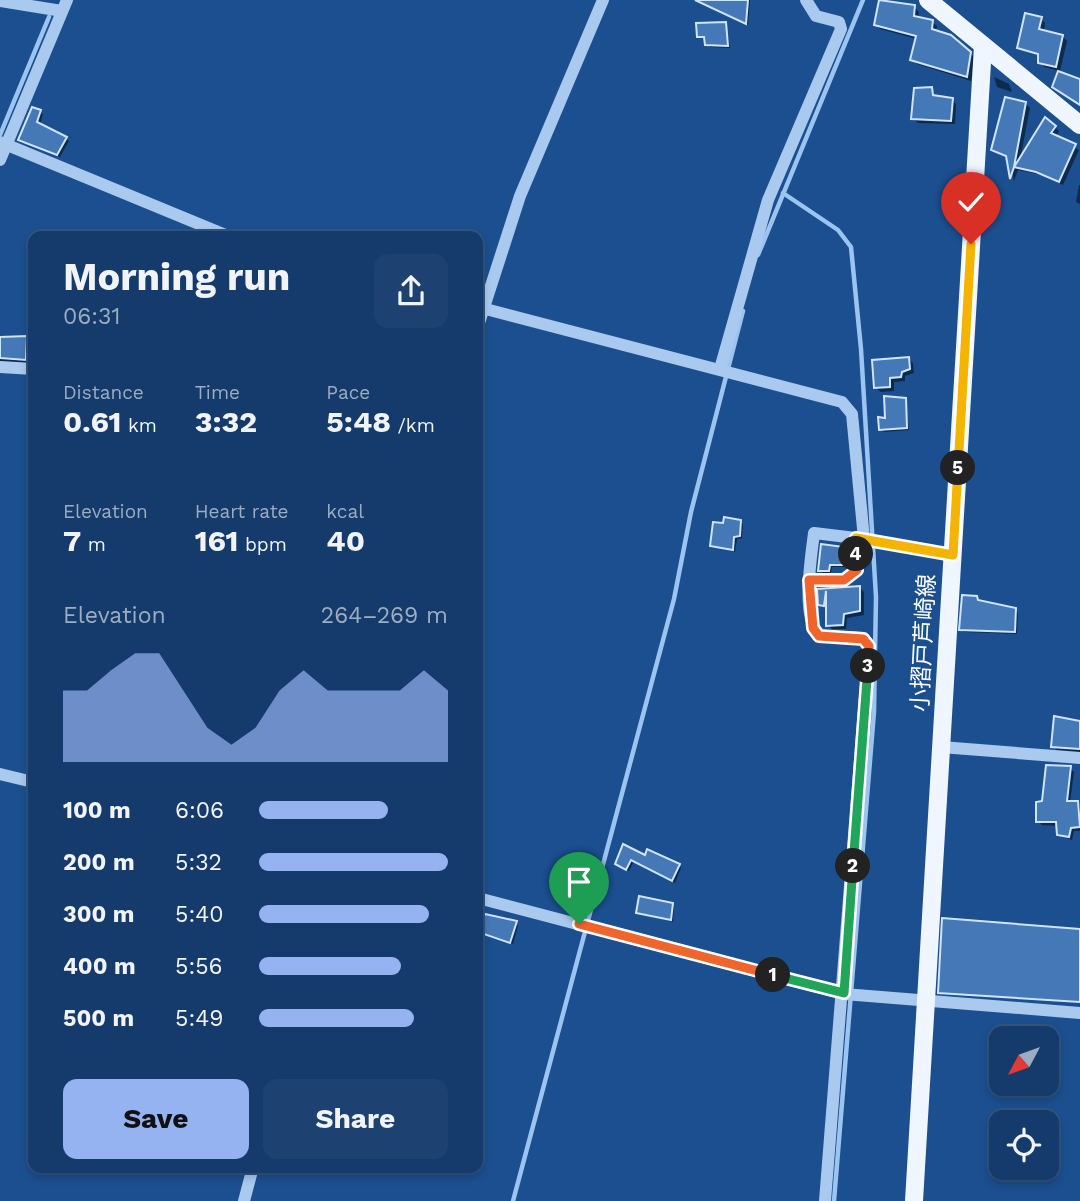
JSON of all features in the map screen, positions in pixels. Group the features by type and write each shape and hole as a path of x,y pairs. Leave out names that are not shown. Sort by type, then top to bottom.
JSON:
{"main road":[{"path":"928,0 1080,125"},
{"name":"小摺戸芦崎線","path":"914,1201 983,46"}],"street":[{"path":"483,300 520,196 603,0"},
{"path":"720,369 768,200 841,29 839,22 816,16 806,0"},
{"path":"0,1 64,5 3,144 0,160"},
{"path":"3,144 216,231"},
{"path":"483,309 842,402 852,414 860,539 857,570 844,580 809,580"},
{"path":"0,366 28,369"},
{"path":"825,1201 844,993 869,646 863,639 819,636 813,628 809,580 814,533 953,555"},
{"path":"942,747 1080,758"},
{"path":"0,774 28,781"},
{"path":"483,899 844,993 1080,1013"},
{"path":"244,1201 251,1173"}],"building":[{"path":"695,0 748,0 746,24"},
{"path":"879,0 915,5 914,16 933,20 932,29 951,35 971,52 967,77 910,60 916,36 874,25"},
{"path":"1025,13 1042,17 1039,29 1063,35 1056,67 1038,63 1038,54 1017,48"},
{"path":"726,22 728,46 705,45 704,37 697,37 696,23"},
{"path":"1058,71 1080,79 1080,105 1052,87"},
{"path":"932,87 933,95 953,98 951,121 911,119 914,88"},
{"path":"1005,97 1026,102 1010,179 1006,156 991,150"},
{"path":"32,107 41,110 37,122 67,137 57,155 18,140"},
{"path":"1045,117 1056,126 1051,133 1076,144 1059,182 1036,172 1014,167"},
{"path":"27,336 26,360 0,358 0,337"},
{"path":"909,357 910,369 902,372 901,377 890,378 890,387 874,388 872,360"},
{"path":"884,396 906,398 907,428 879,430 878,417 885,418"},
{"path":"724,517 741,520 740,536 734,537 733,550 710,546 713,522 723,523"},
{"path":"821,544 844,547 843,565 830,565 829,571 818,571"},
{"path":"860,586 860,611 844,614 843,625 826,626 826,591 824,606 818,605 817,589"},
{"path":"962,595 977,596 978,600 1016,608 1015,632 959,630"},
{"path":"1054,716 1080,721 1080,749 1051,747"},
{"path":"1046,765 1071,766 1067,801 1078,801 1080,827 1071,828 1069,837 1057,835 1056,822 1036,822 1036,802 1042,801"},
{"path":"623,844 645,855 647,849 680,864 672,881 631,860 626,870 615,864"},
{"path":"639,896 673,903 671,920 636,913"},
{"path":"485,914 517,921 510,943 483,934"},
{"path":"942,918 1080,929 1080,1002 938,993"}],"waterway":[{"path":"758,255 863,0"},
{"path":"0,135 49,17"},
{"path":"783,193 838,230 851,247 861,349 876,597 874,712 834,1201"},
{"path":"513,1201 674,599 691,512 743,311"}],"route":[{"path":"579,924 844,993 869,646 863,639 819,636 813,628 809,580 844,580 857,570 856,538 882,545 953,555 971,244"}]}
